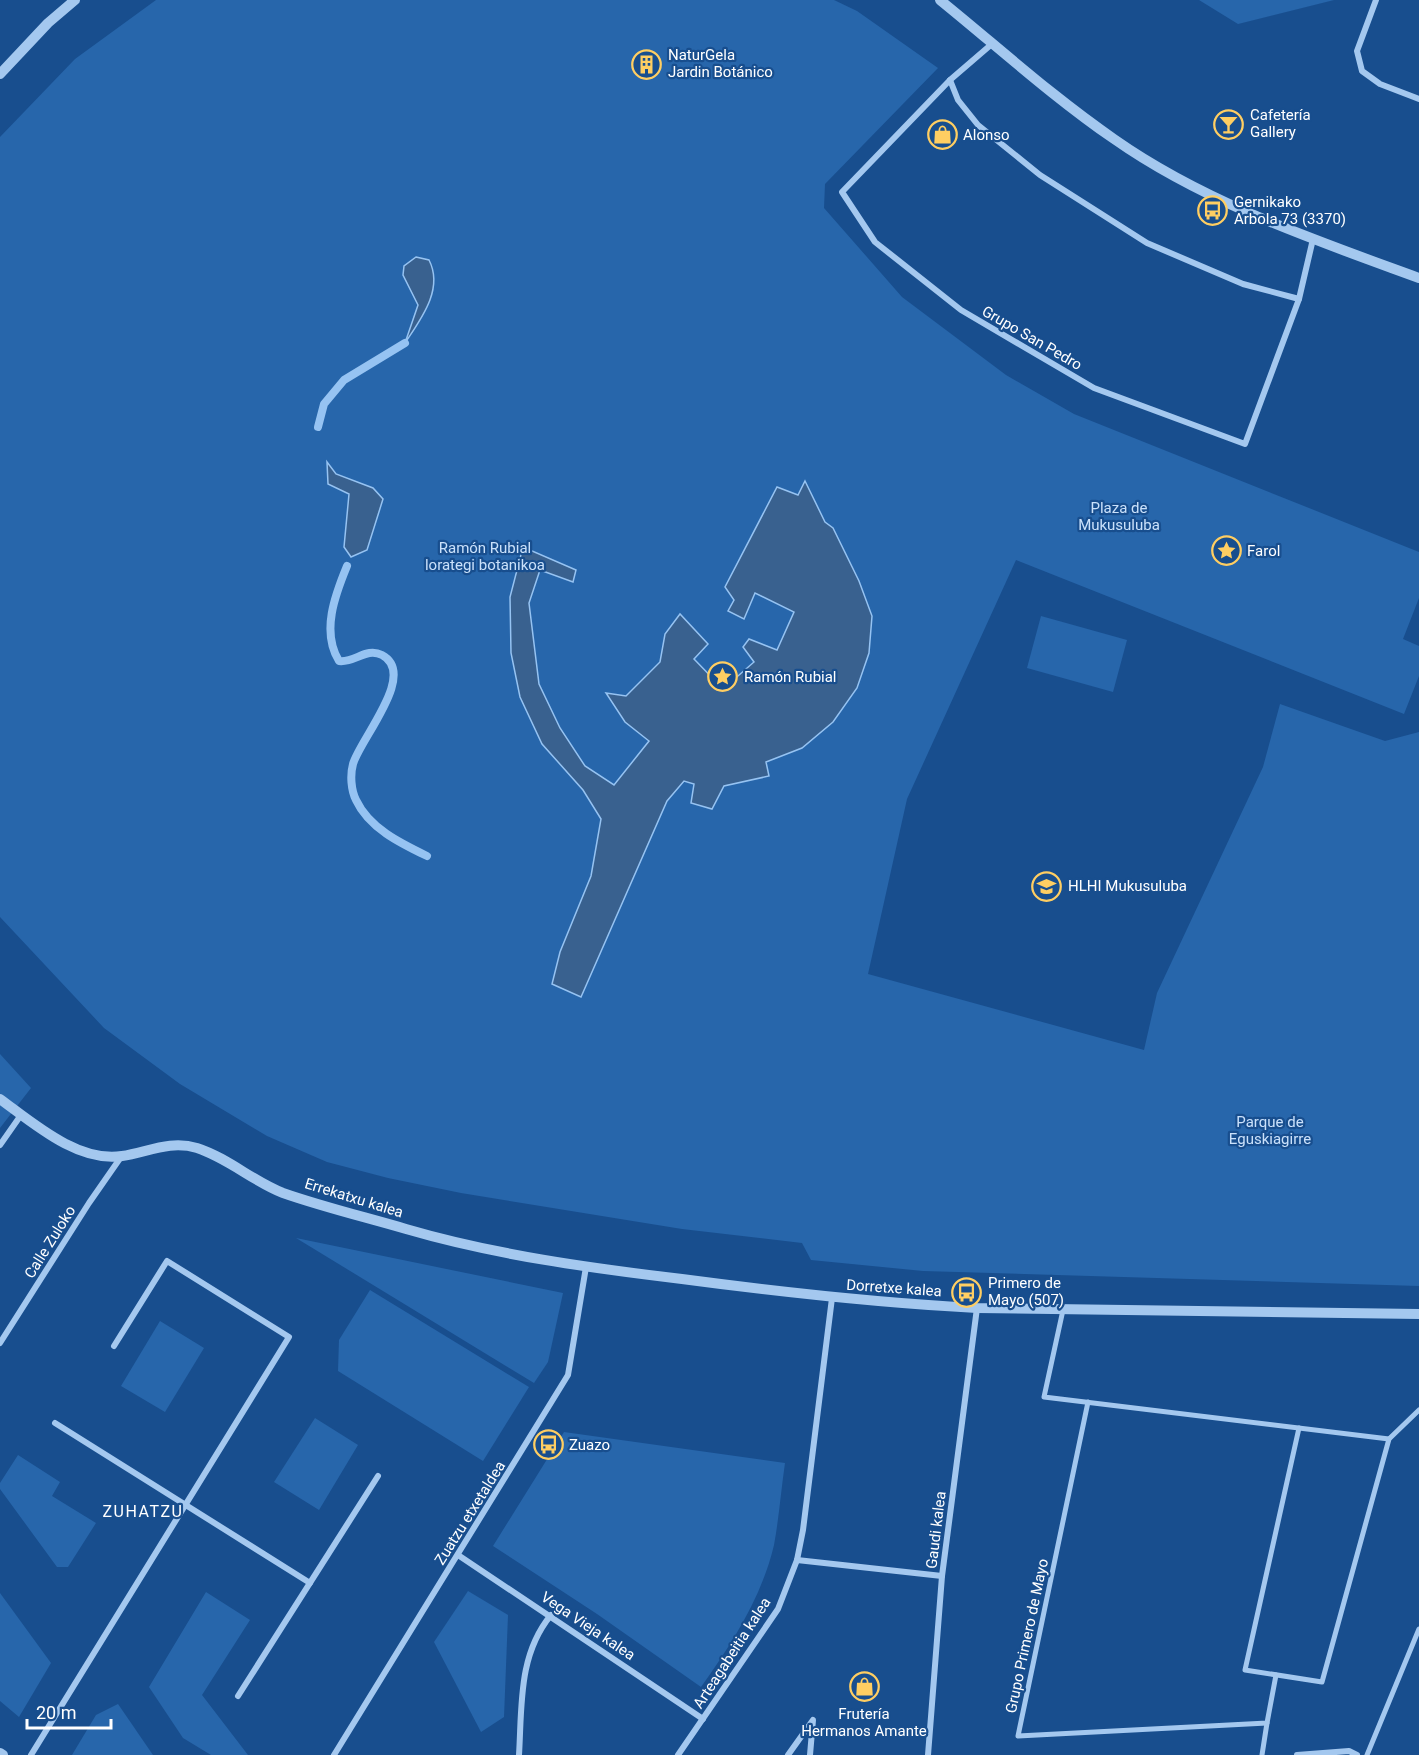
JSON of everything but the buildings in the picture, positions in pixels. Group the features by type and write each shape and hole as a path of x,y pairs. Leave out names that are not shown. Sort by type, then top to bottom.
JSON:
{"street":[{"path":"0,74 48,22 75,0"},
{"path":"940,0 1071,107 1115,140 1163,170 1230,203 1313,238 1419,278"},
{"path":"1376,0 1357,51 1362,71 1380,84 1419,99"},
{"name":"Grupo San Pedro","path":"993,43 950,80 842,192 875,242 961,310 1094,388 1245,444 1299,299 1313,238"},
{"path":"950,80 958,100 978,125 1040,175 1147,243 1243,284 1299,299"},
{"path":"0,1100 71,1146 102,1156 122,1156"},
{"path":"0,1145 21,1114"},
{"name":"Errekatxu kalea","path":"122,1156 173,1145 198,1148 282,1192 410,1230 586,1268"},
{"name":"Calle Zuloko","path":"0,1342 89,1203 122,1156"},
{"path":"31,1755 289,1337 167,1262 114,1346"},
{"name":"Dorretxe kalea","path":"586,1268 832,1298 977,1308 1419,1314"},
{"name":"Zuatzu etxetaldea","path":"334,1755 568,1375 586,1268"},
{"path":"832,1298 803,1530 797,1560 942,1576"},
{"name":"Gaudi kalea","path":"928,1755 942,1576 977,1308"},
{"path":"1063,1310 1044,1397 1389,1439"},
{"name":"Grupo Primero de Mayo","path":"1088,1402 1018,1736 1267,1723"},
{"path":"1299,1428 1245,1670 1322,1682 1389,1439 1419,1410"},
{"path":"55,1423 310,1583"},
{"path":"238,1696 378,1476"},
{"name":"Vega Vieja kalea","path":"458,1555 551,1615 703,1719"},
{"name":"Arteagabeitia kalea","path":"678,1755 778,1609 797,1560"},
{"path":"519,1755 524,1669 540,1628 551,1615"},
{"path":"1367,1755 1419,1629"},
{"path":"1262,1755 1275,1675"},
{"path":"788,1755 813,1720 810,1755"},
{"path":"1297,1755 1349,1751 1357,1755"}],"green space":[{"name":"Ramón Rubial lorategi botanikoa","path":"156,0 834,0 857,11 938,68 825,184 824,208 902,297 1006,375 1074,414 1419,552 1419,598 1403,639 1419,646 1419,676 1404,714 1016,560 907,799 868,974 1144,1050 1157,993 1263,767 1280,704 1385,741 1419,732 1419,1286 923,1271 811,1260 802,1243 682,1229 461,1193 388,1178 327,1162 267,1136 180,1084 104,1028 0,917 0,137 75,59"},
{"path":"1199,0 1334,0 1238,24"},
{"path":"1041,616 1127,640 1113,692 1027,668"},
{"path":"0,1054 31,1088 0,1128"},
{"path":"296,1238 563,1293 548,1362 534,1383"},
{"path":"370,1290 529,1387 483,1461 338,1371 339,1340"},
{"path":"160,1321 204,1348 165,1412 121,1386"},
{"path":"315,1418 358,1445 319,1510 274,1482"},
{"path":"564,1432 785,1463 774,1545 762,1583 744,1620 701,1687 597,1614 493,1546"},
{"path":"18,1455 60,1482 52,1496 96,1523 68,1567 57,1567 0,1489 0,1483"},
{"path":"468,1591 508,1615 504,1717 481,1732 434,1642"},
{"path":"206,1592 250,1620 202,1695 248,1755 211,1755 183,1738 149,1687"},
{"path":"0,1593 51,1663 19,1717 0,1701"},
{"path":"118,1704 153,1755 72,1755 96,1715"}],"shaded area":[{"path":"416,257 429,260 434,282 424,314 405,343 418,305 403,275 404,266"},
{"path":"327,462 336,474 373,488 383,499 367,550 351,557 344,547 349,494 328,484"},
{"path":"805,481 825,522 833,528 859,581 872,616 869,653 857,688 833,722 802,748 766,762 769,776 724,786 712,809 691,803 694,784 684,781 667,801 581,997 552,984 560,952 591,876 601,819 583,790 542,744 520,697 511,653 510,597 523,547 576,570 573,582 540,570 529,603 539,684 560,728 585,766 614,785 649,741 625,722 606,693 626,696 660,662 665,634 680,614 708,644 694,659 723,689 754,662 743,647 749,639 777,650 794,612 755,593 744,619 728,611 734,600 725,587 777,487 798,495"}],"waterway":[{"path":"318,427 324,404 344,380 405,343"},
{"path":"347,566 332,613 330,626 334,650 339,661 371,653 382,655 391,664 394,677 384,707 353,764 351,778 353,792 362,810 377,827 427,856"}],"place":[{"name":"NaturGela Jardin Botánico","path":"647,64"},
{"name":"Cafetería Gallery","path":"1229,124"},
{"name":"Alonso","path":"942,135"},
{"name":"Gernikako Arbola 73 (3370)","path":"1213,211"},
{"name":"Farol","path":"1226,551"},
{"name":"Ramón Rubial","path":"723,677"},
{"name":"HLHI Mukusuluba","path":"1047,886"},
{"name":"Primero de Mayo (507)","path":"967,1292"},
{"name":"Zuazo","path":"548,1445"},
{"name":"Frutería Hermanos Amante","path":"864,1687"}],"district":[{"name":"ZUHATZU","path":"143,1511"}],"park label":[{"name":"Plaza de Mukusuluba","path":"1119,516"},
{"name":"Parque de Eguskiagirre","path":"1270,1130"}]}
